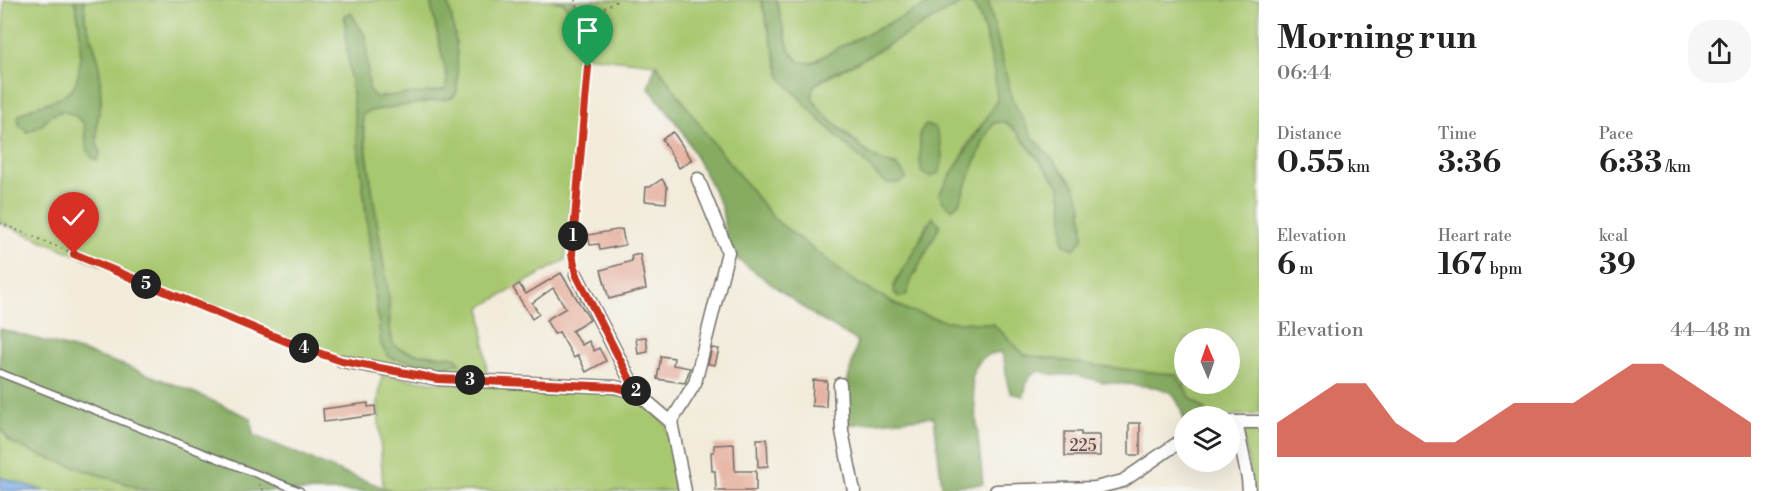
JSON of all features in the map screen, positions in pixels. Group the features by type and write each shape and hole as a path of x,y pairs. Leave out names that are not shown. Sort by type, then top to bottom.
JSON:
{"street":[{"path":"671,422 695,383 728,252 698,179"},
{"path":"576,274 637,393 671,422 685,491"},
{"path":"342,361 438,379 615,387 637,393"},
{"path":"840,384 842,431 854,491"},
{"path":"1240,422 1259,422"},
{"path":"996,491 1095,488 1123,481 1174,446"},
{"path":"1240,449 1249,491"}],"lane":[{"path":"0,373 300,491"}],"path":[{"path":"575,0 583,19 590,49 572,254 576,274"},
{"path":"583,19 619,0"},
{"path":"0,223 295,345 342,361"}],"green space":[{"path":"4,0 74,0 80,48 80,62 75,85 63,96 31,108 18,116 42,125 51,115 63,111 74,115 84,123 88,151 100,154 97,143 97,123 101,103 99,61 85,19 84,0 430,0 447,78 446,89 432,92 376,97 369,91 366,37 345,15 381,344 390,358 443,367 460,362 455,357 413,353 393,344 389,298 362,115 369,111 452,98 457,92 456,46 447,0 551,0 564,3 574,17 578,31 577,9 572,0 761,0 781,78 877,176 896,165 887,164 872,156 821,111 812,97 813,86 958,5 971,3 985,34 997,95 992,110 971,138 963,154 959,203 986,135 994,123 1005,122 1017,132 1060,187 1063,205 1063,243 1083,239 1082,206 1074,185 1032,136 1012,99 988,0 1259,0 1259,414 1240,415 1240,406 1200,406 1188,394 1240,394 1240,328 1174,328 1174,375 1025,355 993,324 945,321 907,310 857,283 774,219 704,131 656,64 584,56 565,260 481,307 487,376 440,374 342,361 295,345 0,223","holes":["927,223 940,225 911,281 906,295 896,280 919,243"]},
{"path":"74,0 84,0 85,19 99,61 101,103 97,123 97,143 100,154 97,161 88,150 84,123 74,115 63,111 52,115 42,125 28,132 19,125 18,116 31,108 63,96 74,85 80,62 80,34"},
{"path":"430,0 447,0 456,46 457,92 452,98 369,111 362,115 362,124 389,298 392,341 394,345 406,351 455,357 460,363 443,367 390,358 381,345 345,15 351,13 366,37 369,91 376,97 432,92 446,89 447,78"},
{"path":"551,0 572,0 586,35 583,37 580,35 574,17 564,3"},
{"path":"761,0 776,0 789,50 799,62 812,63 937,0 988,0 1012,99 1032,136 1074,185 1082,206 1083,239 1074,249 1063,243 1063,205 1060,187 1017,132 1005,122 994,123 986,135 959,203 952,209 943,202 939,194 997,101 985,33 981,19 971,3 958,5 813,86 813,99 831,121 874,157 901,170 906,179 890,183 882,180 820,120 781,78"},
{"path":"776,0 937,0 812,63 799,62 789,50"},
{"path":"656,64 704,131 774,219 857,283 907,310 945,321 993,324 1025,355 1174,375 1174,394 1188,394 1200,406 1180,406 1172,393 1156,387 1103,382 1076,375 1054,375 1040,371 1032,374 1027,382 1024,396 1011,393 1001,352 989,355 981,360 972,378 983,484 942,487 934,417 844,425 845,393 858,341 818,318 728,252 722,208 710,183 681,129 648,87"},
{"path":"926,125 935,127 942,154 940,172 930,177 922,173 920,165 920,132"},
{"path":"933,217 940,225 911,281 906,296 899,297 894,292 894,286"},
{"path":"0,329 84,352 188,390 251,418 253,435 341,472 394,491 148,491 39,455 10,442 0,427"},
{"path":"382,375 430,382 611,391 631,395 644,402 667,426 681,491 394,491 383,488 378,402"},
{"path":"1241,426 1259,426 1259,491 1254,491"},
{"path":"0,427 10,442 39,455 148,491 44,491 0,477"}],"water":[{"path":"0,477 44,491 0,491"}],"building":[{"path":"673,132 692,160 679,168 662,139"},
{"path":"662,179 667,187 666,203 645,201 646,187"},
{"path":"622,229 625,245 600,250 599,244 590,245 588,235"},
{"path":"640,254 646,289 609,299 601,270 632,261 631,256"},
{"path":"561,273 590,320 572,331 582,345 589,341 594,351 599,348 606,361 586,372 578,355 574,358 559,332 554,334 546,320 566,308 553,288 532,303 539,314 532,319 513,288 519,284 526,294"},
{"path":"646,337 648,352 638,354 636,338"},
{"path":"712,348 719,349 715,365 708,364"},
{"path":"661,356 674,358 673,365 690,368 685,383 657,379"},
{"path":"813,380 827,381 826,407 812,406"},
{"path":"368,403 368,407 375,406 376,415 324,422 323,409"},
{"path":"1129,423 1140,423 1140,455 1129,455"},
{"path":"1065,432 1100,435 1100,456 1065,456"},
{"path":"757,439 767,439 768,466 758,467"},
{"path":"734,444 735,471 756,471 756,491 716,491 711,452 714,452 714,445"}],"route":[{"path":"74,254 295,345 342,361 438,379 615,387 637,393 576,274 573,262 588,67"}]}
